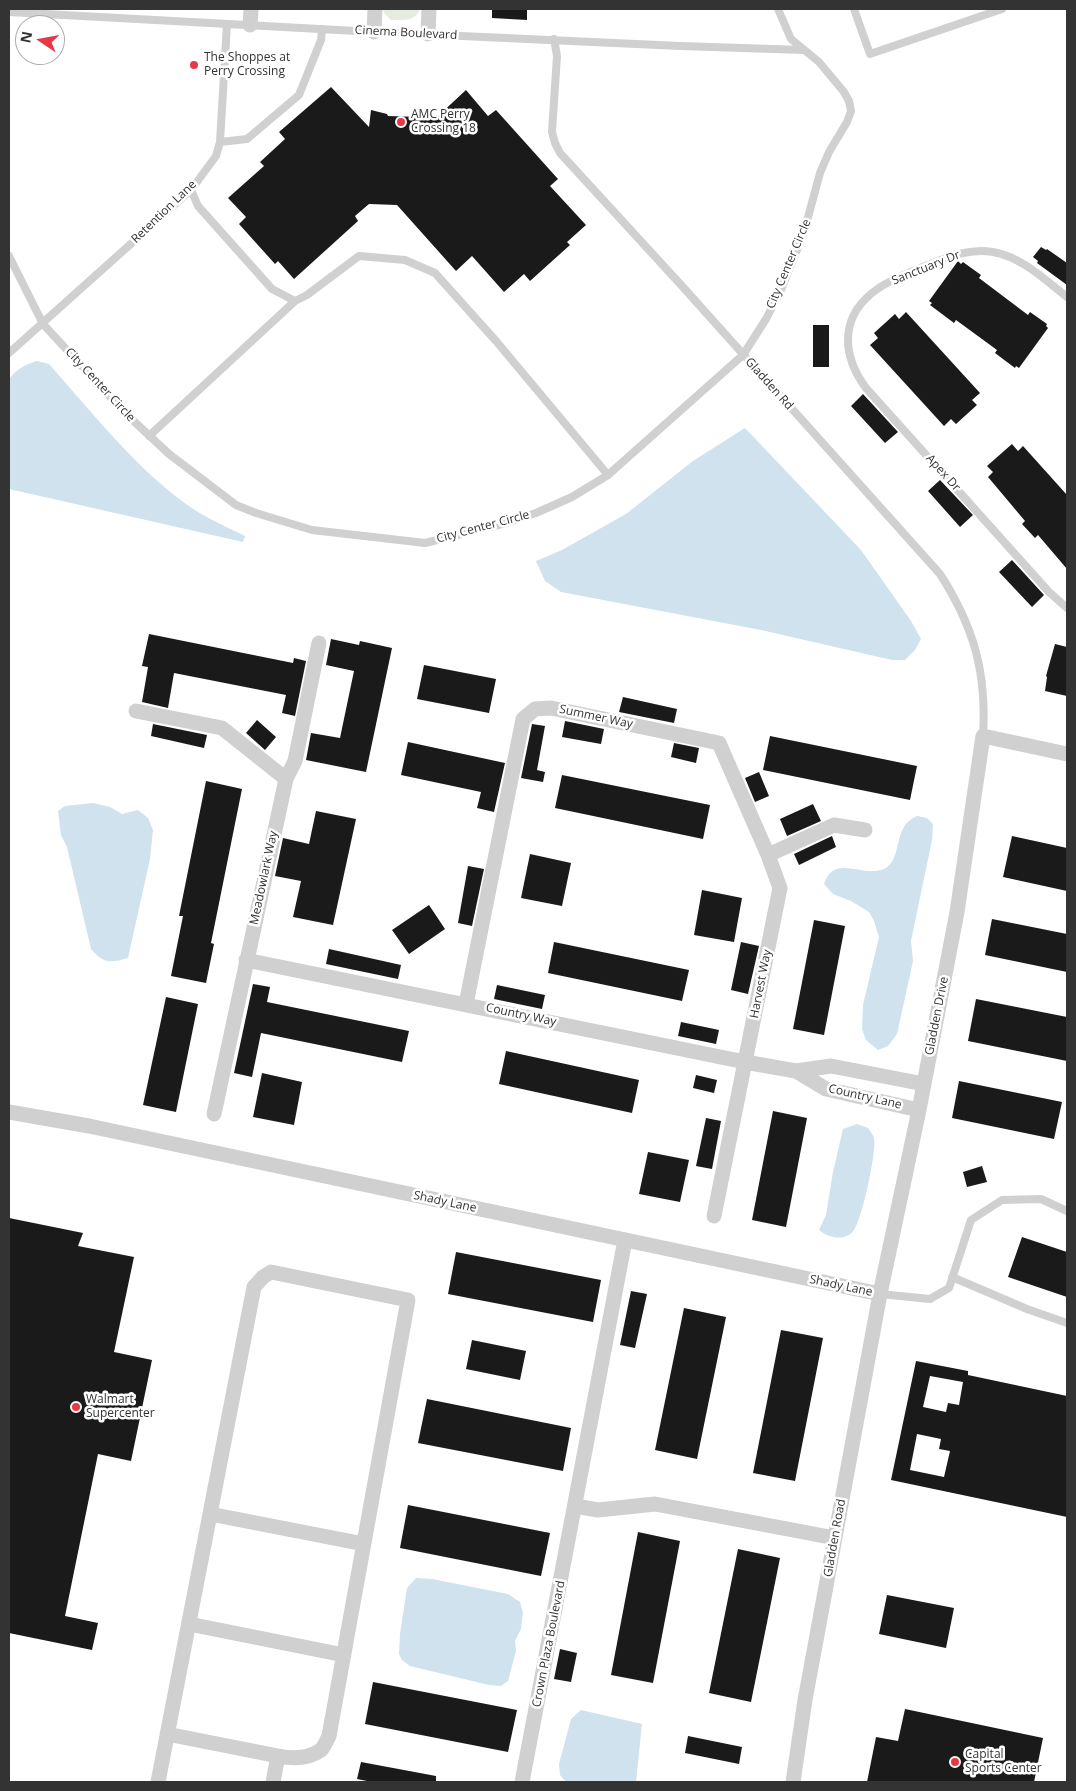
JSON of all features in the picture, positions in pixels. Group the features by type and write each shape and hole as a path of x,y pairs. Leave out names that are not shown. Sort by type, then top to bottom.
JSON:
{"street":[{"path":"250,25 252,9"},
{"path":"374,32 375,9"},
{"path":"428,34 429,9"},
{"name":"Meadowlark Way","path":"214,1114 286,778 295,761 319,643"},
{"name":"Summer Way","path":"466,1004 523,719 535,709 551,708 719,743 768,855"},
{"path":"136,711 222,728 286,778"},
{"path":"983,736 1067,754"},
{"name":"Gladden Drive","path":"880,1294 920,1110 956,912 983,736"},
{"path":"768,855 834,825 865,830"},
{"name":"Harvest Way","path":"714,1216 780,888 768,855"},
{"name":"Country Way","path":"246,960 796,1071"},
{"name":"Country Lane","path":"796,1071 831,1066 924,1084"},
{"name":"Country Lane","path":"796,1071 826,1089 920,1110"},
{"name":"Shady Lane","path":"9,1112 98,1128 880,1294"},
{"name":"Crown Plaza Boulevard","path":"522,1782 625,1240"},
{"path":"158,1782 167,1734 189,1624 254,1287 263,1277 271,1272 408,1300 329,1736 321,1749 294,1759 167,1734"},
{"name":"Gladden Road","path":"793,1782 805,1700 880,1294"},
{"path":"575,1506 598,1510 655,1504 835,1538"},
{"path":"210,1514 364,1544"},
{"path":"189,1624 344,1656"},
{"path":"273,1782 278,1756"}],"lane":[{"name":"City Center Circle","path":"9,256 42,324 125,413 168,454 236,505 312,530 426,543 506,523 536,513 572,497 608,475 743,355 766,319 781,290 804,232 828,152 847,122 851,112 849,101 844,92 820,62 791,40 778,9"},
{"path":"854,9 870,54 1002,9"},
{"name":"Cinema Boulevard","path":"9,12 374,32 804,50"},
{"name":"Retention Lane","path":"9,353 191,190 216,156 220,142 227,24"},
{"path":"220,142 247,139 299,95 321,40 322,29"},
{"name":"Gladden Rd","path":"554,39 557,56 552,132 558,148 925,557 952,594 963,614 980,668 983,695 983,736"},
{"path":"191,190 198,206 272,289 294,301"},
{"name":"Sanctuary Dr","path":"850,324 856,311 865,299 886,284 955,254 968,251 993,252 1014,258 1067,297"},
{"path":"149,436 294,301 307,294 360,256 405,260 435,273 496,341 608,475"},
{"name":"Apex Dr","path":"850,324 847,344 849,354 858,377 866,388 1049,592 1067,608"},
{"path":"880,1294 930,1299 949,1288 971,1220 1002,1200 1042,1199 1066,1207"},
{"path":"952,1277 1027,1309 1067,1323"}],"shaded area":[{"path":"383,9 420,9 412,18 391,20 384,13"}],"water":[{"path":"37,361 49,364 110,434 160,483 178,498 210,519 245,536 243,542 9,489 9,379 21,368"},
{"path":"745,428 861,550 911,621 921,639 915,650 905,660 892,660 761,630 561,592 545,581 536,561 562,550 626,514 693,461"},
{"path":"93,803 110,807 122,814 138,810 148,818 153,830 150,859 128,958 116,961 104,960 91,949 67,847 61,835 58,811 65,806"},
{"path":"917,816 927,818 933,824 932,840 911,941 913,961 897,1034 888,1046 878,1050 866,1040 862,1029 863,1005 879,937 874,921 869,912 851,901 833,894 824,884 834,870 842,868 867,871 884,869 894,858 900,835 904,828 909,821"},
{"path":"857,1124 868,1128 874,1138 868,1185 861,1213 854,1230 851,1234 837,1238 819,1230 826,1215 843,1129"},
{"path":"416,1578 432,1579 508,1594 520,1602 523,1613 521,1629 515,1641 516,1651 508,1681 501,1686 489,1685 410,1666 402,1660 399,1654 400,1634 407,1588"},
{"path":"581,1710 642,1724 636,1782 566,1782 560,1775 559,1764 571,1719"}],"building":[{"path":"492,9 527,9 527,20 492,18"},
{"path":"331,87 369,127 371,110 387,114 388,116 438,116 466,90 488,116 496,110 558,179 550,186 586,225 567,242 570,245 530,281 524,274 504,292 472,256 456,271 397,205 369,204 355,216 358,221 294,279 278,261 275,264 239,224 246,217 228,198 264,166 260,162 285,139 279,132"},
{"path":"1041,247 1067,263 1067,285 1037,263 1038,261 1033,257"},
{"path":"958,261 961,264 963,262 981,275 979,278 1028,315 1030,312 1047,324 1048,328 1019,368 1016,366 1015,368 995,353 997,350 956,320 954,323 930,305 932,303 929,301"},
{"path":"906,312 980,393 972,400 977,405 956,424 951,419 944,426 870,345 878,338 874,333 895,314 899,319"},
{"path":"813,325 829,325 829,367 813,367"},
{"path":"863,394 898,432 885,443 851,406"},
{"path":"1012,444 1018,451 1023,446 1067,495 1067,569 1038,535 1035,538 1022,524 1025,521 988,477 993,472 987,466"},
{"path":"940,480 973,515 960,527 928,491"},
{"path":"1012,560 1044,595 1032,607 999,572"},
{"path":"149,634 293,663 294,658 306,661 295,716 282,713 286,695 174,673 168,708 142,702 148,667 142,666"},
{"path":"331,639 359,645 360,641 392,648 366,772 306,760 311,733 340,738 354,671 326,665"},
{"path":"1055,644 1067,647 1067,696 1045,691 1046,676"},
{"path":"424,665 496,679 489,713 417,699"},
{"path":"623,697 677,709 674,723 619,712"},
{"path":"257,720 276,737 265,750 246,733"},
{"path":"565,721 604,729 601,744 562,737"},
{"path":"153,724 207,735 204,748 151,736"},
{"path":"532,724 545,726 537,770 545,772 543,782 521,778"},
{"path":"770,736 917,766 910,800 763,770"},
{"path":"408,742 505,763 494,812 477,808 481,792 401,775"},
{"path":"674,743 699,748 696,763 671,757"},
{"path":"759,772 769,796 755,802 745,778"},
{"path":"562,775 710,805 703,839 555,808"},
{"path":"206,781 242,789 211,943 214,944 206,983 171,976 183,916 179,916"},
{"path":"813,804 821,821 787,836 780,819"},
{"path":"316,811 356,819 333,925 293,917 301,881 275,876 283,838 309,844"},
{"path":"832,836 836,847 799,865 794,854"},
{"path":"1012,836 1067,848 1067,891 1003,877"},
{"path":"530,854 571,863 562,906 521,898"},
{"path":"468,866 484,869 472,926 458,923"},
{"path":"702,890 742,898 734,942 694,935"},
{"path":"429,905 445,929 409,954 392,930"},
{"path":"992,919 1067,934 1067,972 985,955"},
{"path":"814,920 845,926 824,1035 793,1029"},
{"path":"554,942 689,970 682,1001 548,973"},
{"path":"741,942 759,946 748,994 731,990"},
{"path":"329,949 401,965 398,979 326,964"},
{"path":"253,984 270,987 267,1002 409,1031 402,1062 261,1033 252,1077 234,1073"},
{"path":"497,985 545,995 542,1009 494,999"},
{"path":"166,997 198,1004 176,1112 143,1105"},
{"path":"976,999 1067,1017 1067,1061 968,1041"},
{"path":"681,1022 719,1030 716,1044 678,1036"},
{"path":"506,1051 639,1080 632,1113 499,1084"},
{"path":"262,1073 302,1082 294,1125 253,1117"},
{"path":"696,1075 717,1080 714,1093 693,1088"},
{"path":"959,1081 1062,1102 1054,1139 952,1118"},
{"path":"773,1111 807,1118 786,1227 752,1220"},
{"path":"706,1118 721,1121 712,1169 696,1166"},
{"path":"648,1152 689,1160 680,1202 639,1194"},
{"path":"982,1166 987,1182 967,1187 963,1172"},
{"name":"Walmart Supercenter","path":"9,1218 83,1233 78,1246 134,1257 114,1352 152,1360 131,1461 98,1454 65,1616 98,1623 92,1650 9,1633"},
{"path":"1022,1237 1067,1252 1067,1297 1008,1277"},
{"path":"456,1252 601,1280 593,1322 448,1294"},
{"path":"631,1291 647,1294 635,1348 620,1345"},
{"path":"684,1308 726,1317 697,1459 655,1450"},
{"path":"781,1330 823,1338 795,1481 753,1473"},
{"path":"472,1340 526,1351 520,1380 466,1369"},
{"path":"916,1361 968,1371 968,1375 1067,1396 1067,1517 891,1480","holes":["930,1376 963,1382 959,1405 948,1403 946,1412 923,1407","917,1434 941,1439 939,1449 950,1451 944,1477 910,1470"]},
{"path":"427,1399 571,1428 563,1471 418,1443"},
{"path":"408,1505 550,1533 541,1576 400,1548"},
{"path":"638,1532 680,1541 653,1683 611,1675"},
{"path":"738,1549 780,1558 751,1702 709,1693"},
{"path":"887,1595 954,1608 946,1648 879,1634"},
{"path":"560,1649 577,1653 571,1682 554,1679"},
{"path":"373,1682 517,1710 508,1752 365,1724"},
{"name":"Capital Sports Center","path":"905,1709 1043,1738 1034,1782 867,1782 876,1737 898,1741"},
{"path":"688,1736 742,1747 739,1764 685,1753"},
{"path":"361,1762 436,1776 436,1782 372,1782 357,1779"}],"place":[{"name":"The Shoppes at Perry Crossing","path":"194,65"},
{"name":"AMC Perry Crossing 18","path":"401,122"},
{"name":"Walmart Supercenter","path":"76,1407"},
{"name":"Capital Sports Center","path":"955,1762"}]}
